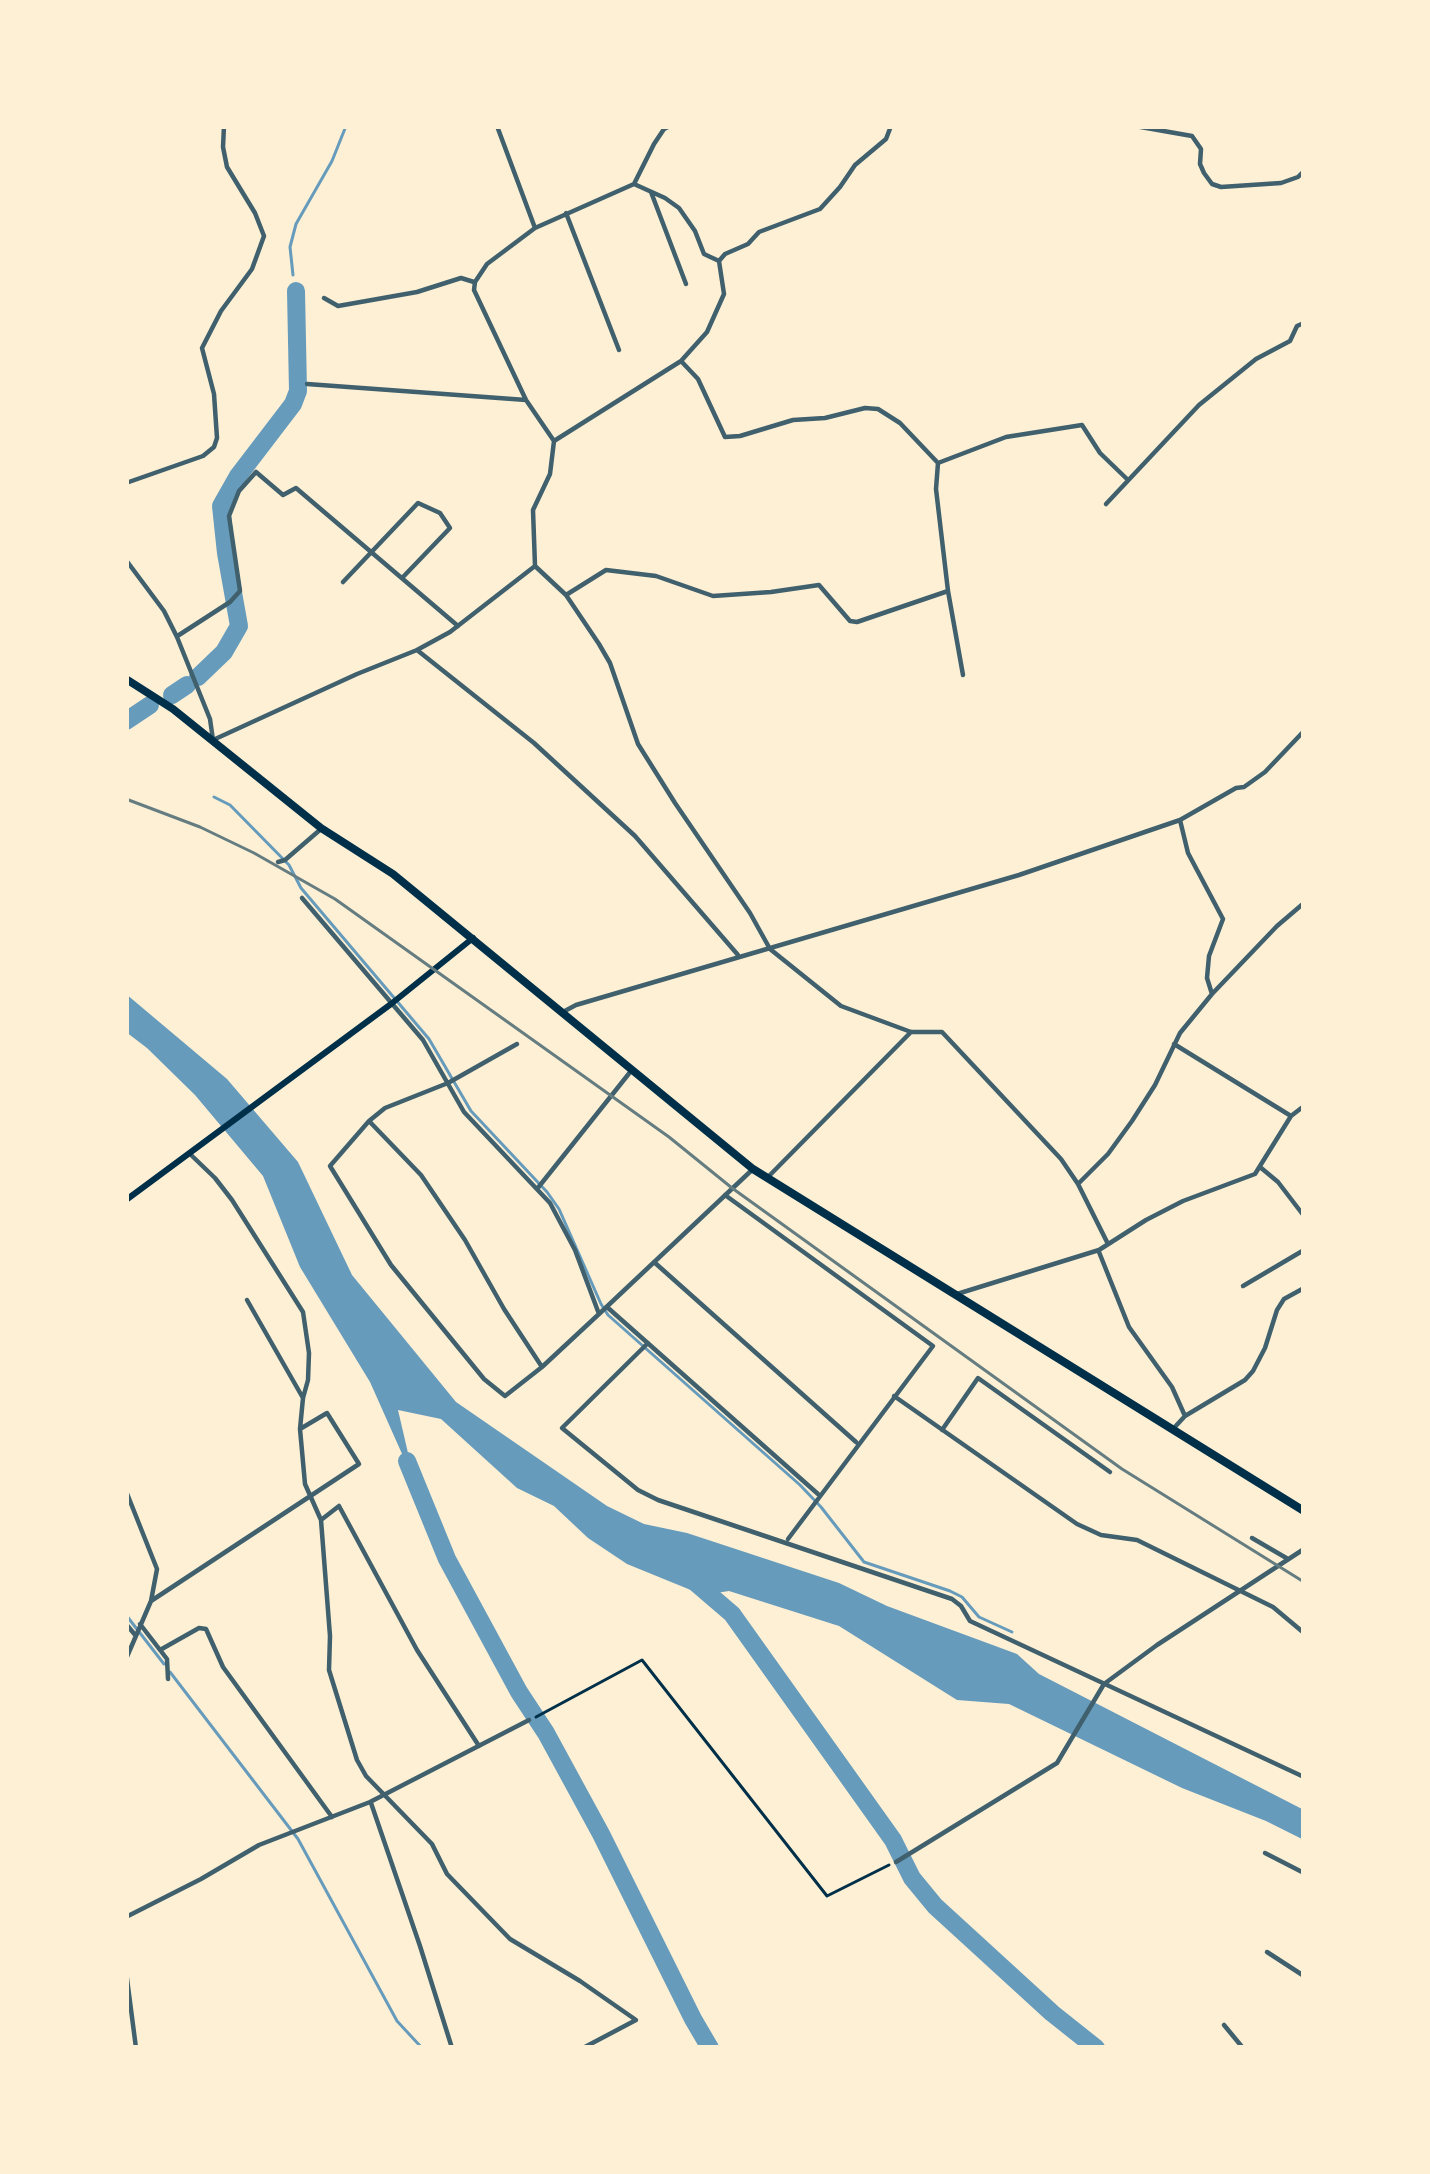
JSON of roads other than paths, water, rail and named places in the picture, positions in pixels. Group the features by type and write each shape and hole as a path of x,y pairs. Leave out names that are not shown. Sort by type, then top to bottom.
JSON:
{"main road":[{"path":"126,679 214,740 322,828 393,874 753,1169 1304,1511"},
{"path":"126,1200 473,938"}],"street":[{"path":"126,484 203,456 217,438 214,394 202,348 220,311 252,269 264,236 227,167 224,126"},
{"path":"496,126 535,228"},
{"path":"670,126 654,144 634,184 535,228 487,264 475,282 474,290 526,400 554,441 550,474 533,510 536,566 566,595 610,663 638,744 770,949 841,1006 911,1032 942,1032 1061,1159 1108,1244"},
{"path":"554,441 681,361 717,313 724,294 719,261 724,254 748,244 759,232 820,209 855,165 886,139 891,126"},
{"path":"1135,126 1192,136 1201,149 1204,172 1212,184 1221,187 1281,183 1304,171"},
{"path":"634,184 679,208 704,254 719,261"},
{"path":"651,192 686,284"},
{"path":"566,213 619,350"},
{"path":"324,298 338,306 417,292 461,278 475,282"},
{"path":"1106,504 1198,405 1256,359 1290,341 1297,326 1304,323"},
{"path":"681,361 698,380 725,437 793,420 878,409 900,423 938,463 936,489 948,591 963,675"},
{"path":"307,384 526,400"},
{"path":"938,463 1006,437 1082,425 1100,453 1129,480"},
{"path":"177,637 240,591 229,516 239,491 256,472 283,495 296,488 458,626"},
{"path":"343,582 418,503 440,513 450,528 403,578"},
{"path":"126,560 164,610 210,719 214,740 417,650 458,626 536,566"},
{"path":"566,595 606,571 656,576 713,596 818,585 850,621 857,622 948,591"},
{"path":"417,650 534,743 635,836 740,957"},
{"path":"561,1013 1019,875 1180,820 1265,772 1304,731"},
{"path":"1180,820 1188,853 1223,919 1209,956 1207,978 1212,994"},
{"path":"278,862 322,828"},
{"path":"302,898 423,1040 464,1112 550,1203 599,1314"},
{"path":"1078,1184 1132,1121 1180,1033 1212,994 1304,903"},
{"path":"767,1178 911,1032"},
{"path":"517,1044 448,1083 385,1108 330,1166 391,1264 484,1379 505,1396 753,1169"},
{"path":"1174,1044 1291,1116"},
{"path":"536,1190 631,1071"},
{"path":"957,1294 1099,1250 1184,1201 1255,1174 1291,1116 1304,1106"},
{"path":"369,1121 421,1175 542,1367"},
{"path":"190,1154 232,1200 303,1312 308,1366 300,1429 305,1484 321,1520 331,1636 329,1670 357,1760 366,1777 432,1844 447,1874 510,1939 636,2020 583,2048"},
{"path":"1260,1166 1304,1216"},
{"path":"725,1195 933,1346 787,1541"},
{"path":"1099,1250 1130,1327 1172,1388 1185,1416"},
{"path":"1243,1286 1304,1250"},
{"path":"654,1262 858,1443"},
{"path":"1172,1429 1245,1380 1265,1348 1284,1299 1304,1288"},
{"path":"247,1300 303,1398"},
{"path":"607,1307 819,1495"},
{"path":"648,1343 562,1428 638,1490 952,1599 970,1621 1304,1778"},
{"path":"941,1430 978,1378 1110,1472"},
{"path":"894,1396 1092,1532 1137,1540 1273,1607 1304,1633"},
{"path":"152,1600 359,1464 327,1413 300,1429"},
{"path":"126,1491 157,1569 152,1600 126,1659"},
{"path":"321,1520 339,1506 417,1650 478,1746"},
{"path":"1252,1538 1288,1559"},
{"path":"896,1862 1058,1763 1103,1686 1304,1549"},
{"path":"126,1624 136,1636"},
{"path":"140,1624 167,1659 168,1679"},
{"path":"160,1650 199,1628 206,1629 223,1667 332,1817"},
{"path":"126,1917 259,1845 370,1802 529,1720"},
{"path":"370,1802 452,2048"},
{"path":"1265,1853 1304,1873"},
{"path":"1267,1952 1304,1976"},
{"path":"126,1971 136,2048"},
{"path":"1224,2025 1243,2048"}],"water":[{"path":"126,994 227,1079 298,1162 352,1275 456,1402 607,1506 644,1524 687,1533 839,1583 1017,1654 1039,1674 1304,1810 1304,1840 1182,1788 1009,1704 957,1700 839,1626 729,1591 703,1595 627,1564 588,1538 554,1506 517,1488 441,1419 398,1410 415,1483 370,1382 300,1267 263,1176 195,1095 126,1032"}],"waterway":[{"path":"293,275 290,247 296,224 346,126"},
{"path":"198,677 224,652 239,626 221,506 298,391 296,291"},
{"path":"172,695 187,685"},
{"path":"126,721 150,705"},
{"path":"214,797 230,805 289,865 301,888 429,1039 471,1111 547,1192 608,1315 800,1485 864,1562 950,1591 979,1617 1012,1632"},
{"path":"407,1461 447,1559 601,1834 710,2048"},
{"path":"690,1578 732,1614 935,1906 1096,2048"},
{"path":"126,1615 164,1664"},
{"path":"170,1672 298,1839 397,2021 422,2048"}],"railway":[{"path":"126,799 200,827 335,899 1122,1469 1304,1582"}]}
